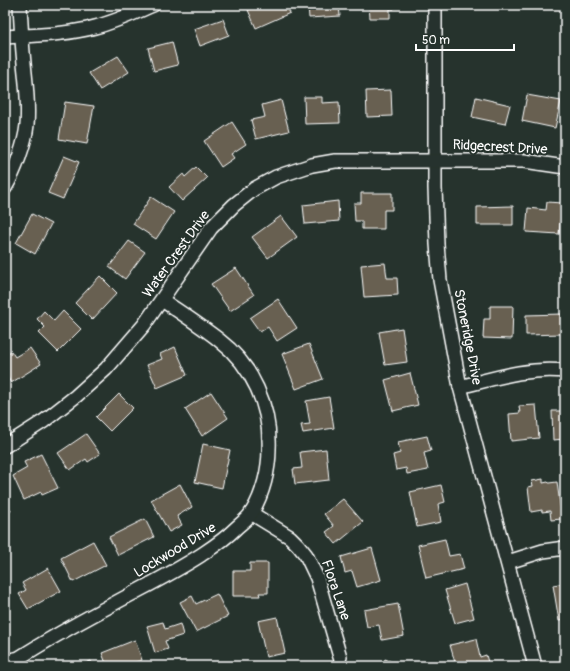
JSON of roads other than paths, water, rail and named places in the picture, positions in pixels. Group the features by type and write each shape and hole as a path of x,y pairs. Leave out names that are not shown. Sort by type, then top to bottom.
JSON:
{"street":[{"path":"5,188 14,170 27,125 28,101 20,5"},
{"path":"5,37 72,32 118,20 153,5"},
{"name":"Stoneridge Drive","path":"435,5 434,160 440,280 460,387 535,666"},
{"name":"Ridgecrest Drive","path":"434,160 524,161 565,167"},
{"name":"Water Crest Drive","path":"5,446 44,421 76,396 106,369 144,325 211,228 234,205 254,189 288,173 312,165 335,161 434,160"},
{"name":"Lockwood Drive","path":"5,661 19,658 106,607 152,584 228,537 251,513 261,492 265,480 270,442 268,423 259,391 246,369 230,349 220,340 162,300"},
{"path":"460,387 518,372 538,370 565,371"},
{"name":"Flora Lane","path":"251,513 290,537 306,555 317,578 340,657"},
{"path":"508,562 543,551 565,548"}]}
